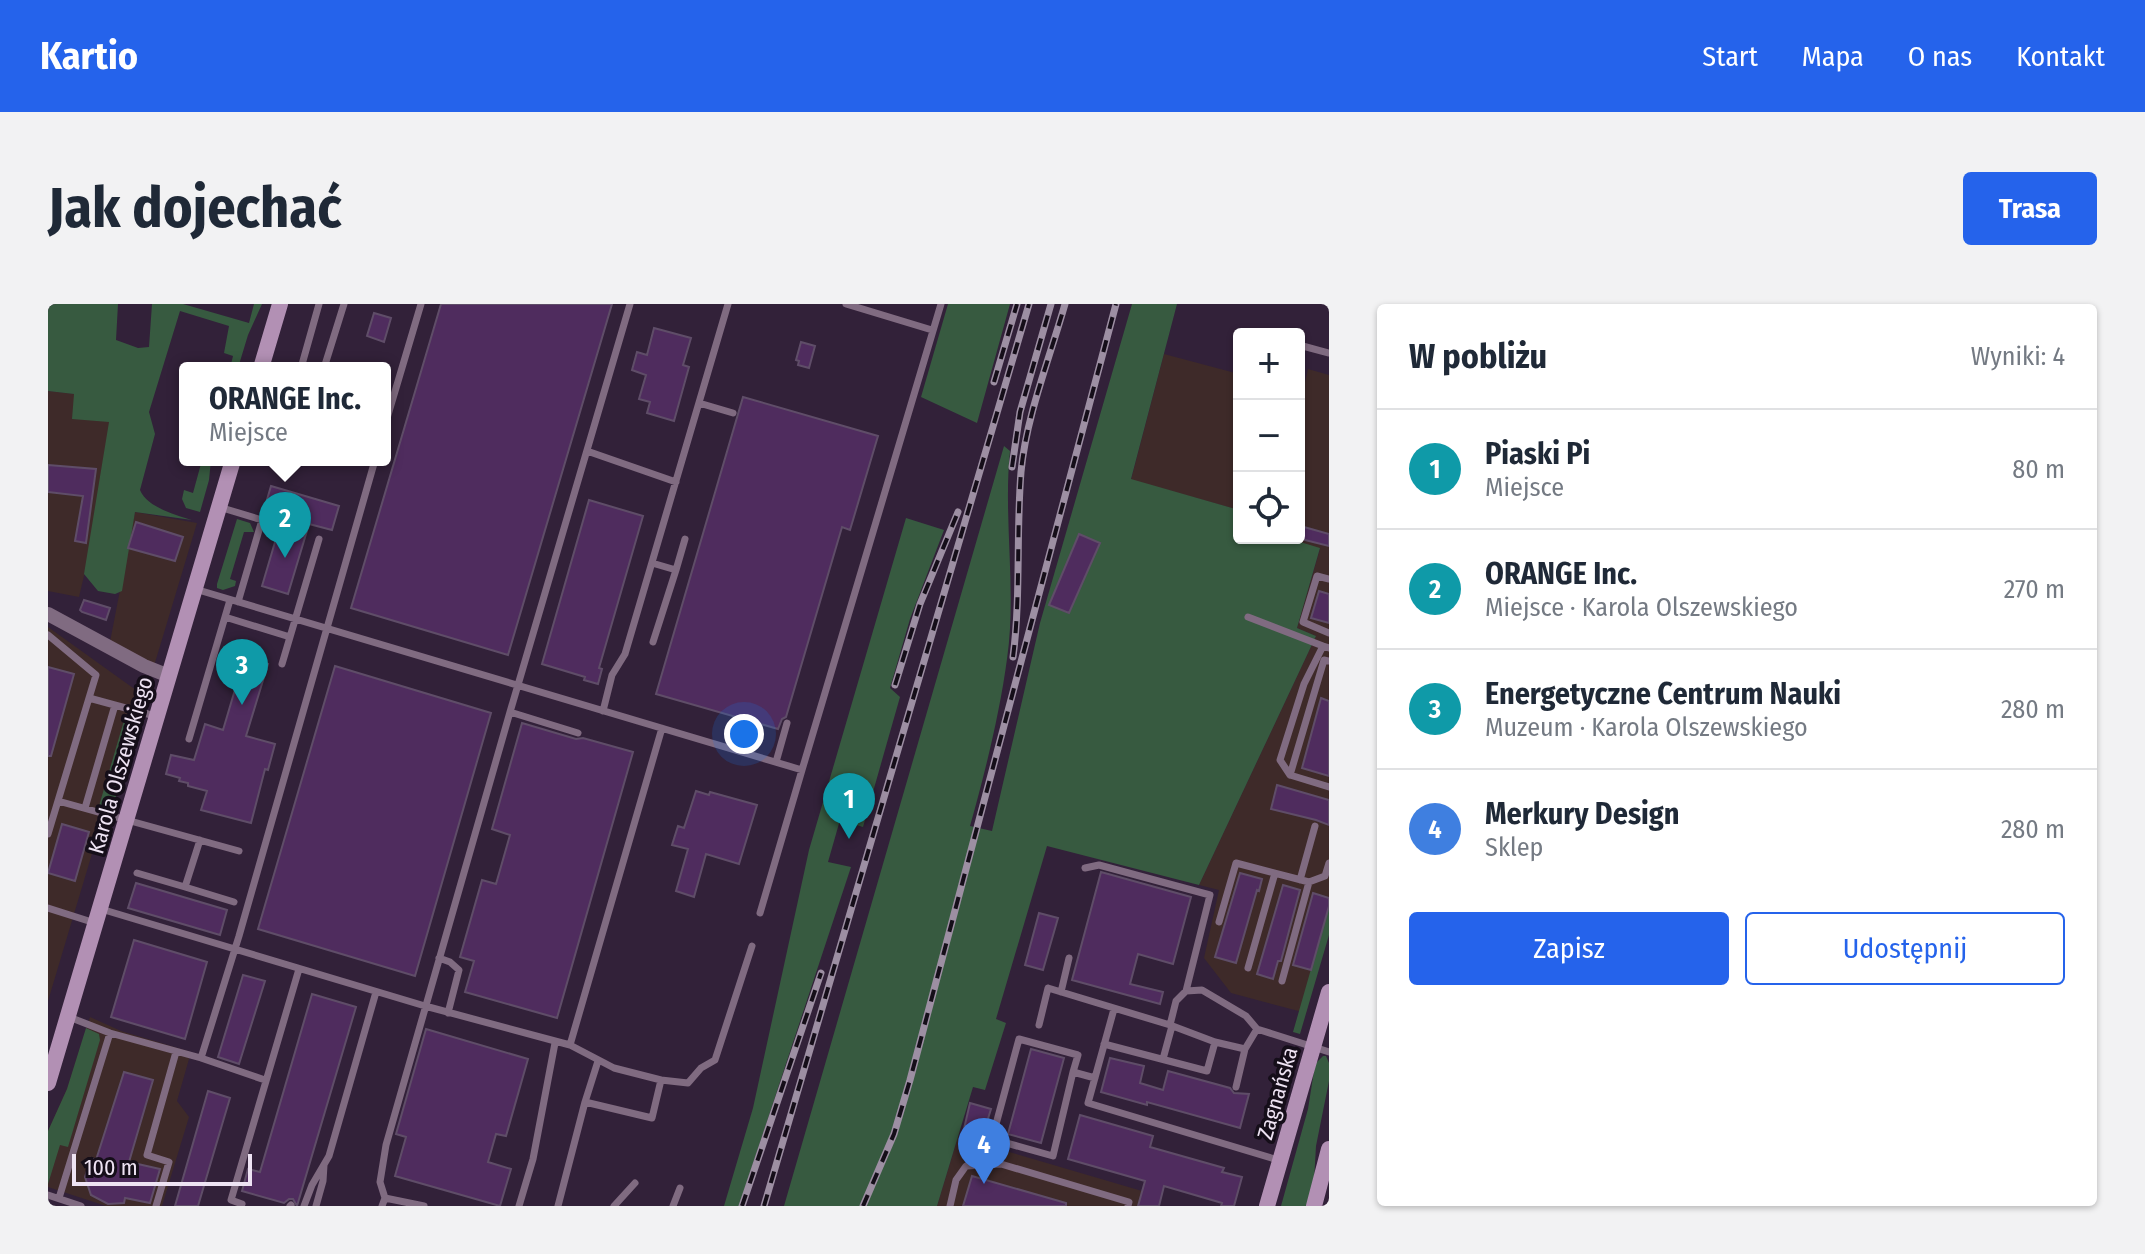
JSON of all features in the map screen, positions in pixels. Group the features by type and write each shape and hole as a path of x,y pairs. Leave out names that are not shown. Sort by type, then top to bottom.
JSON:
{"street":[{"path":"263,362 280,304"},
{"name":"Karola Olszewskiego","path":"48,1083 57,1038 69,1017 231,466"},
{"path":"48,614 144,666 169,676"},
{"name":"Zagnańska","path":"1267,1206 1321,1049 1329,992"},
{"path":"1314,1206 1329,1149"}],"lane":[{"path":"303,362 319,304"},
{"path":"326,362 344,304"},
{"path":"391,405 421,304"},
{"path":"424,1206 384,1202 380,1182 386,1145 630,304"},
{"path":"603,711 612,675 625,654 728,304"},
{"path":"846,304 932,330"},
{"path":"760,913 941,304"},
{"path":"1305,347 1329,353"},
{"path":"699,403 733,413"},
{"path":"587,451 676,482"},
{"path":"201,1058 373,466"},
{"path":"189,739 225,617 234,601 262,520 219,507"},
{"path":"282,664 319,539"},
{"path":"653,642 685,539"},
{"path":"652,563 676,570"},
{"path":"1329,579 1317,576 1303,622 1329,633"},
{"path":"195,589 802,770"},
{"path":"261,628 266,611"},
{"path":"225,617 290,637"},
{"path":"1248,617 1326,647 1290,775"},
{"path":"48,635 96,675 48,834"},
{"path":"1323,660 1304,684 1280,760 1290,775 1329,787"},
{"path":"89,698 157,717"},
{"path":"85,808 115,705"},
{"path":"510,712 578,733"},
{"path":"776,762 787,723"},
{"path":"570,1045 662,728"},
{"path":"58,801 239,851"},
{"path":"1282,981 1315,826"},
{"path":"185,887 200,840"},
{"path":"1219,922 1236,863 1304,881 1325,876 1329,863"},
{"path":"1085,868 1099,865 1210,895 1186,991 1176,1001 1163,1059"},
{"path":"137,873 234,902"},
{"path":"1248,968 1275,873"},
{"path":"48,908 99,916 233,949 448,1013 570,1045 598,1061 661,1080 688,1083 701,1068 715,1060 752,946"},
{"path":"439,958 459,970 448,1013"},
{"path":"1061,992 1069,958"},
{"path":"241,1206 231,1200 299,969"},
{"path":"1039,1025 1048,988 1245,1049"},
{"path":"1186,991 1202,990 1246,1016 1257,1029 1321,1049"},
{"path":"304,1206 329,1156 376,992"},
{"path":"1114,1009 1088,1103 1280,1161"},
{"path":"69,1017 110,1033 201,1058 265,1080"},
{"path":"1236,1087 1245,1049 1257,1029"},
{"path":"59,1198 110,1033"},
{"path":"1019,1039 1078,1055 1073,1072 1053,1156 992,1139 1019,1039"},
{"path":"1104,1044 1207,1071 1215,1042"},
{"path":"519,1206 533,1159 555,1043"},
{"path":"156,1206 169,1162 147,1155 176,1052"},
{"path":"558,1206 598,1061"},
{"path":"1073,1072 1095,1078"},
{"path":"585,1102 652,1118 661,1080"},
{"path":"316,1206 324,1164"},
{"path":"950,1206 956,1180 966,1166 1001,1164 1129,1202 1128,1206"},
{"path":"614,1206 635,1183"},
{"path":"673,1206 680,1188"},
{"path":"48,1195 81,1206"}],"shaded area":[{"path":"1164,354 1233,372 1233,508 1131,480"},
{"path":"1308,369 1329,375 1329,931 1306,1013 1231,993 1204,958 1219,890 1199,885 1316,636 1297,628 1320,549 1305,544 1305,382"},
{"path":"48,391 75,394 110,422 91,546 79,597 48,591"},
{"path":"135,512 197,523 154,666 110,642"},
{"path":"48,627 140,693 48,1001"},
{"path":"90,1017 121,1031 191,1052 177,1101 189,1117 162,1206 106,1206 48,1187 48,1131 67,1089"},
{"path":"958,1137 1142,1191 1138,1206 937,1206"}],"green space":[{"path":"48,304 118,304 116,340 138,348 149,347 152,304 183,304 249,323 254,304 262,304 240,362 232,362 233,356 224,353 229,326 180,311 149,412 155,434 140,490 155,506 192,520 135,512 122,591 115,594 98,591 84,574 109,422 72,419 74,394 48,391"},
{"path":"948,304 1010,304 977,423 921,397"},
{"path":"1132,304 1177,304 1131,479 1233,508 1233,544 1305,543 1320,548 1297,628 1316,636 1199,885 1047,846 996,1019 1006,1023 985,1090 973,1087 937,1206 784,1206 1004,446 1010,451 1010,633 996,721 970,826 992,831 1040,623"},
{"path":"200,466 210,466 200,512 186,508 182,499 184,490 193,493"},
{"path":"906,518 944,530 910,619 890,688 900,697 863,827 840,820 828,862 851,867 739,1206 724,1206 753,1108 809,850"},
{"path":"237,519 250,523 254,532 244,532 230,579 236,581 235,586 223,590 217,588 217,584"},
{"path":"125,717 139,718 112,810 99,806"},
{"path":"1329,906 1329,935 1300,1034 1293,1032"},
{"path":"86,1028 99,1034 100,1040 68,1147 60,1145 48,1184 48,1131 67,1089"},
{"path":"1323,1056 1329,1063 1329,1081 1316,1146 1314,1181 1306,1206 1281,1206 1308,1109 1316,1063"}],"building":[{"path":"441,304 612,304 508,655 351,608"},
{"path":"374,313 391,318 384,342 367,336"},
{"path":"654,328 691,338 683,365 689,367 674,421 647,413 650,402 639,399 646,375 632,370 637,352 647,355"},
{"path":"801,342 815,346 809,368 798,365 799,361 796,360"},
{"path":"743,397 878,436 850,530 842,527 786,717 778,729 656,694"},
{"path":"48,465 96,469 86,543 75,541 83,496 48,492"},
{"path":"271,486 339,506 332,530 309,524 288,594 262,586 283,515 264,510"},
{"path":"589,500 643,516 599,668 602,669 598,684 542,664"},
{"path":"136,522 183,537 175,561 128,548"},
{"path":"1305,527 1329,534 1329,546 1305,540"},
{"path":"1079,534 1100,543 1069,613 1049,605"},
{"path":"1319,591 1329,594 1329,623 1311,618"},
{"path":"84,600 110,608 106,620 82,612"},
{"path":"245,656 268,664 246,736 275,744 251,823 201,810 207,791 188,786 188,783 179,781 180,778 166,774 171,755 194,760 205,724 223,730"},
{"path":"335,666 491,713 415,976 258,929"},
{"path":"48,667 74,674 51,756 48,756"},
{"path":"1321,698 1329,701 1329,776 1302,768"},
{"path":"522,723 633,752 557,1018 465,992 474,961 460,957 482,880 496,884 510,835 492,829"},
{"path":"1277,785 1329,800 1329,825 1271,809"},
{"path":"696,791 757,805 739,864 706,854 694,897 676,891 688,849 672,845 678,826 684,828"},
{"path":"62,824 89,832 75,881 48,873"},
{"path":"1101,872 1191,897 1173,964 1138,954 1130,984 1163,992 1160,1004 1072,980"},
{"path":"1240,873 1262,879 1236,963 1215,957"},
{"path":"136,883 227,910 220,935 128,908"},
{"path":"1283,885 1300,890 1281,961 1278,961 1273,979 1257,974"},
{"path":"1313,893 1329,898 1329,906 1311,970 1293,965"},
{"path":"1039,913 1058,918 1043,970 1025,965"},
{"path":"134,940 207,962 185,1039 111,1017"},
{"path":"243,975 265,981 239,1064 218,1057"},
{"path":"312,994 356,1007 297,1206 293,1199 284,1203 242,1191 248,1169 260,1172"},
{"path":"426,1029 528,1059 506,1136 496,1134 488,1162 511,1169 500,1206 395,1176 406,1137 396,1134"},
{"path":"1031,1049 1064,1058 1041,1143 1008,1134"},
{"path":"1110,1058 1144,1066 1140,1083 1163,1090 1168,1071 1230,1088 1234,1093 1249,1094 1240,1128 1101,1092"},
{"path":"124,1072 153,1080 129,1162 160,1169 150,1203 125,1198 124,1203 108,1204 91,1195 85,1177 91,1158 96,1160"},
{"path":"208,1091 230,1098 198,1206 175,1206"},
{"path":"970,1103 991,1109 982,1138 963,1133"},
{"path":"1080,1115 1153,1136 1150,1147 1224,1168 1222,1172 1242,1177 1234,1206 1221,1206 1222,1203 1164,1186 1159,1206 1138,1206 1145,1181 1068,1159"},
{"path":"972,1176 1066,1203 1066,1206 963,1206"}],"railway":[{"path":"994,382 1017,304"},
{"path":"764,1206 1029,304"},
{"path":"1012,467 1020,412 1051,304"},
{"path":"1013,657 1024,451 1033,409 1065,304"},
{"path":"863,1206 894,1134 910,1080 1116,304"},
{"path":"895,685 920,604 958,512"},
{"path":"742,1206 821,973"}],"place":[{"name":"ORANGE Inc.","path":"285,558"},
{"name":"Energetyczne Centrum Nauki","path":"242,705"},
{"name":"Piaski Pi","path":"849,839"},
{"name":"Merkury Design","path":"984,1184"}]}
